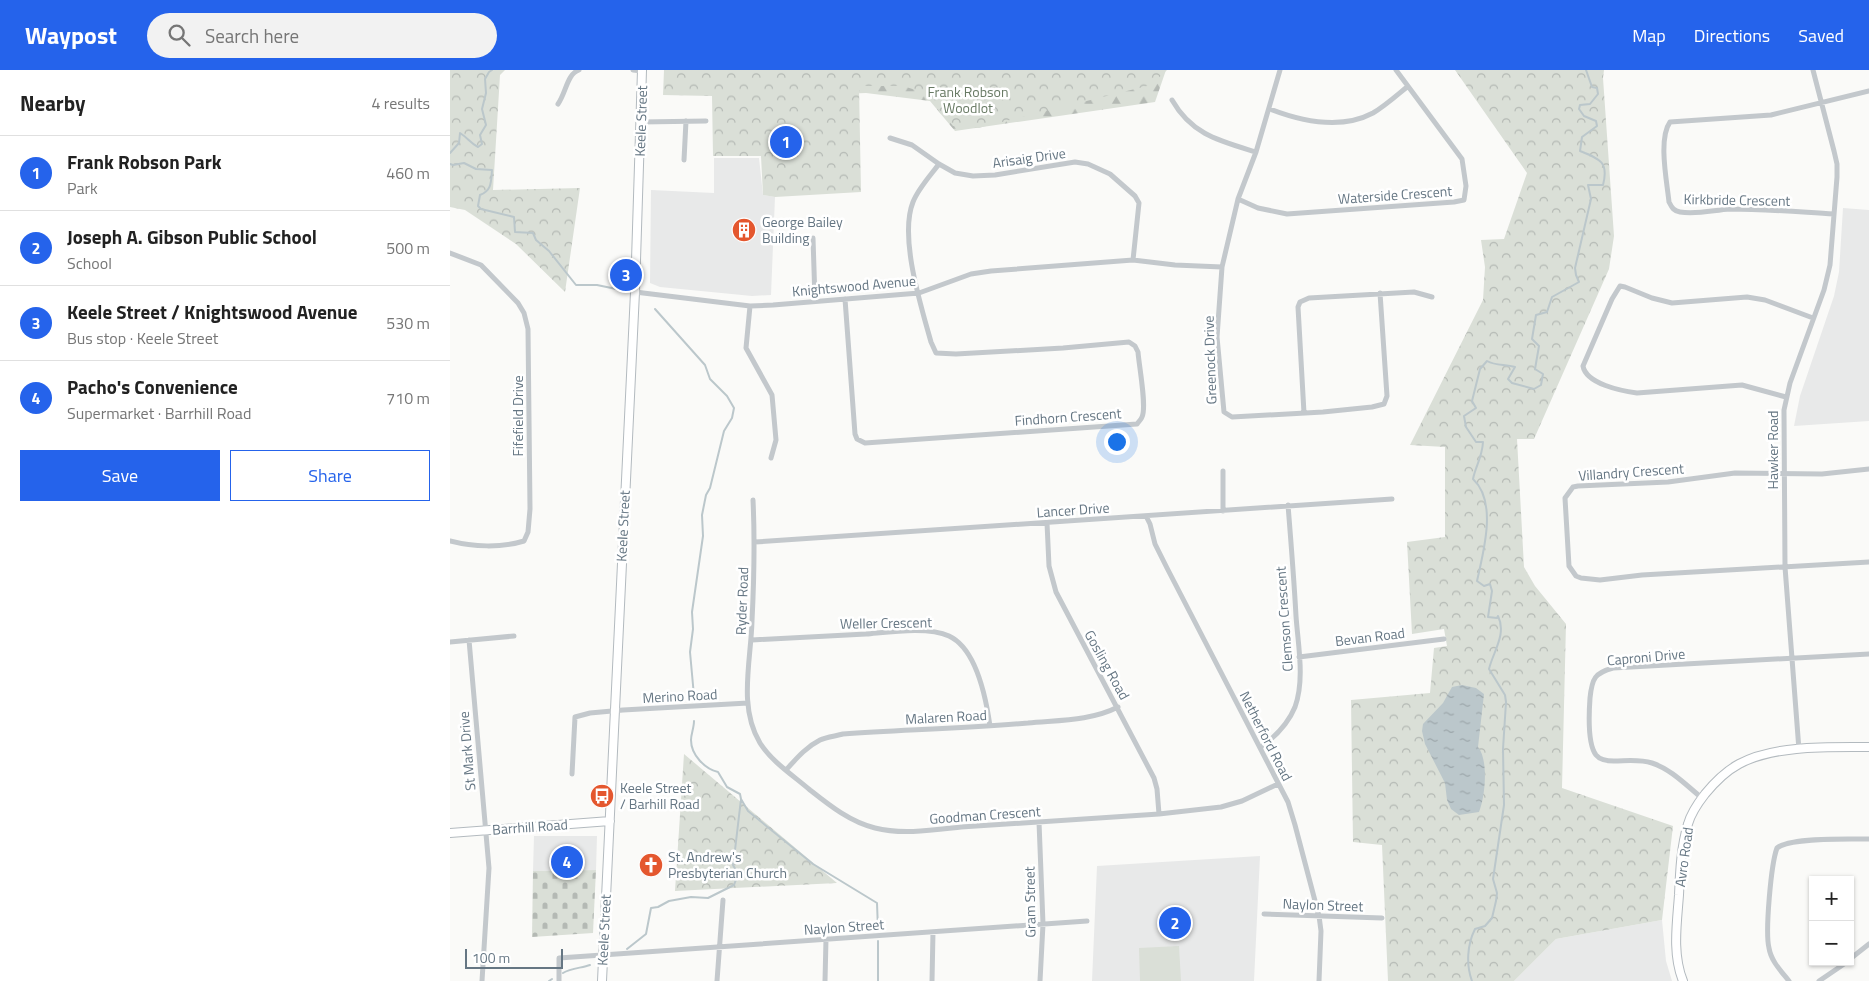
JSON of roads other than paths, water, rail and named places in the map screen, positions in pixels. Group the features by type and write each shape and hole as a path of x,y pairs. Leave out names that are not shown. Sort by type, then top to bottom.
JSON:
{"main road":[{"name":"Keele Street","path":"602,981 635,292 642,71"},
{"name":"Avro Road","path":"1683,981 1678,963 1676,944 1681,860 1688,823 1702,798 1720,778 1740,763 1760,756 1799,750 1869,747"},
{"name":"Barrhill Road","path":"450,833 610,821"}],"street":[{"path":"558,104 564,95 569,77 574,71 579,70"},
{"path":"633,70 642,71"},
{"name":"Greenock Drive","path":"1280,70 1270,109 1238,199 1222,267 1217,337 1224,412 1232,417 1304,413 1372,407 1384,404 1387,396 1380,293"},
{"name":"Waterside Crescent","path":"1238,199 1258,208 1287,214 1464,200 1466,186 1462,159 1396,70"},
{"name":"Hawker Road","path":"1799,750 1785,567 1783,426 1786,396 1830,265 1836,164 1813,70"},
{"path":"1270,109 1289,116 1317,122 1344,121 1371,113 1407,87"},
{"path":"1822,103 1869,91"},
{"path":"1172,100 1181,115 1200,132 1213,139 1256,152"},
{"name":"Kirkbride Crescent","path":"1822,103 1771,115 1670,122 1665,131 1664,138 1668,194 1672,208 1682,212 1730,209 1834,214"},
{"path":"684,160 686,121"},
{"path":"641,122 706,121"},
{"name":"Arisaig Drive","path":"890,138 912,145 938,164 955,172 973,176 995,175 1075,162 1098,168 1110,174 1135,196 1138,203 1133,260"},
{"path":"919,292 912,267 910,218 913,202 938,164"},
{"path":"813,238 815,300"},
{"name":"Fifefield Drive","path":"450,253 481,265 518,303 524,313 528,329 530,377 530,495 528,532 524,541 515,544 470,546 450,541"},
{"name":"Knightswood Avenue","path":"635,292 750,306 919,292 971,274 992,270 1133,260 1175,265 1222,267"},
{"path":"1786,396 1742,385 1637,393 1627,392 1591,378 1584,371 1583,366 1612,299 1620,286 1662,301 1672,302 1739,297 1757,298 1813,318"},
{"name":"Findhorn Crescent","path":"845,299 857,440 865,443 1137,424 1141,420 1143,400 1138,352 1135,346 1129,342 1063,348 956,354 936,353 931,342 919,292"},
{"path":"1304,413 1298,306 1300,302 1309,298 1380,293 1414,292 1432,297"},
{"path":"750,306 746,348 772,395 774,407 776,440 771,458"},
{"path":"1784,474 1822,474 1869,469"},
{"path":"1223,471 1223,511"},
{"name":"Villandry Crescent","path":"1784,474 1736,472 1668,482 1578,486 1573,487 1565,498 1569,566 1573,573 1582,578 1600,580 1642,575 1785,567"},
{"name":"Ryder Road","path":"748,703 755,542 753,500"},
{"name":"Lancer Drive","path":"755,542 1392,500"},
{"name":"Clemson Crescent","path":"1261,747 1276,735 1288,721 1295,706 1300,672 1288,506"},
{"name":"Netherford Road","path":"1146,516 1155,544 1288,802 1319,916 1321,931 1319,981"},
{"name":"Gosling Road","path":"1048,523 1049,566 1056,592 1154,778 1160,814"},
{"path":"1785,567 1869,562"},
{"name":"Weller Crescent","path":"752,640 904,632 940,633 950,636 964,648 974,667 984,690 990,726"},
{"path":"450,642 514,636"},
{"name":"Bevan Road","path":"1299,657 1444,639"},
{"name":"St Mark Drive","path":"469,640 484,830 489,868 482,981"},
{"name":"Caproni Drive","path":"1702,798 1665,769 1652,763 1630,760 1603,760 1597,756 1590,735 1589,710 1591,694 1598,673 1614,668 1869,654"},
{"name":"Merino Road","path":"572,774 575,717 590,713 624,710 748,703"},
{"name":"Goodman Crescent","path":"748,703 753,728 761,745 786,770 847,817 874,828 899,831 930,831 1160,814 1226,807 1278,784"},
{"name":"Malaren Road","path":"786,770 814,743 821,739 843,734 990,726 1084,718 1118,707"},
{"name":"Gram Street","path":"1039,822 1042,924 1040,981"},
{"path":"1790,981 1774,961 1768,943 1771,884 1777,848 1781,844 1791,842 1869,839"},
{"path":"717,981 723,900"},
{"name":"Naylon Street","path":"1264,914 1382,918"},
{"name":"Naylon Street","path":"559,981 559,958 1087,921"},
{"path":"932,981 933,932"},
{"path":"825,981 826,939"},
{"path":"1854,956 1869,944"},
{"path":"1819,981 1841,966"}],"water":[{"path":"1462,685 1476,688 1484,694 1478,747 1484,761 1485,779 1479,812 1459,815 1451,809 1447,800 1445,783 1425,744 1422,731 1423,724 1443,703 1452,687"}],"waterway":[{"path":"450,153 459,143 460,133 478,147 482,144 480,135 486,125 482,109 486,93 485,79 492,70"},
{"path":"1472,981 1468,962 1470,942 1475,929 1485,926 1492,918 1497,893 1493,879 1504,805 1503,749 1506,702 1505,695 1489,669 1500,636 1500,623 1498,616 1497,618 1488,617 1492,591 1490,584 1484,586 1477,581 1485,542 1487,514 1481,489 1473,479 1483,442 1476,442 1466,427 1464,416 1476,408 1472,401 1480,369 1487,361 1515,367 1508,379 1512,383 1534,389 1541,385 1543,374 1535,369 1539,346 1532,339 1536,315 1547,312 1552,297 1579,282 1575,268 1591,199 1588,185 1603,185 1605,177 1604,166 1601,162 1593,156 1580,151 1582,137 1597,126 1596,121 1584,116 1579,109 1580,105 1590,104 1598,94 1597,88 1592,87 1586,70"},
{"path":"450,164 464,163 476,169 492,170 489,188 480,195 478,206 481,209 514,217 515,232 533,233 536,240 549,251 576,285 597,285 621,290"},
{"path":"655,309 705,365 710,379 727,396 734,408 732,418 724,431 702,515 703,536 692,612 693,629 690,652 694,696"},
{"path":"694,721 691,738 692,746 700,761 708,768 718,772 727,787 740,794 748,811 813,864 877,903 878,930"},
{"path":"735,850 741,799"},
{"path":"627,949 646,934 651,908 658,907 669,901 691,897 708,898 734,885 738,874 733,865 734,857"},
{"path":"878,941 878,981"},
{"path":"563,973 590,965"}],"place":[{"name":"Frank Robson Park","path":"786,142"},
{"name":"George Bailey Building","path":"744,230"},
{"name":"Keele Street / Knightswood Avenue","path":"626,275"},
{"name":"Keele Street / Barhill Road","path":"602,796"},
{"name":"Pacho's Convenience","path":"567,862"},
{"name":"St. Andrew's Presbyterian Church","path":"651,865"},
{"name":"Joseph A. Gibson Public School","path":"1175,923"}],"park label":[{"name":"Frank Robson Woodlot","path":"968,100"}]}
